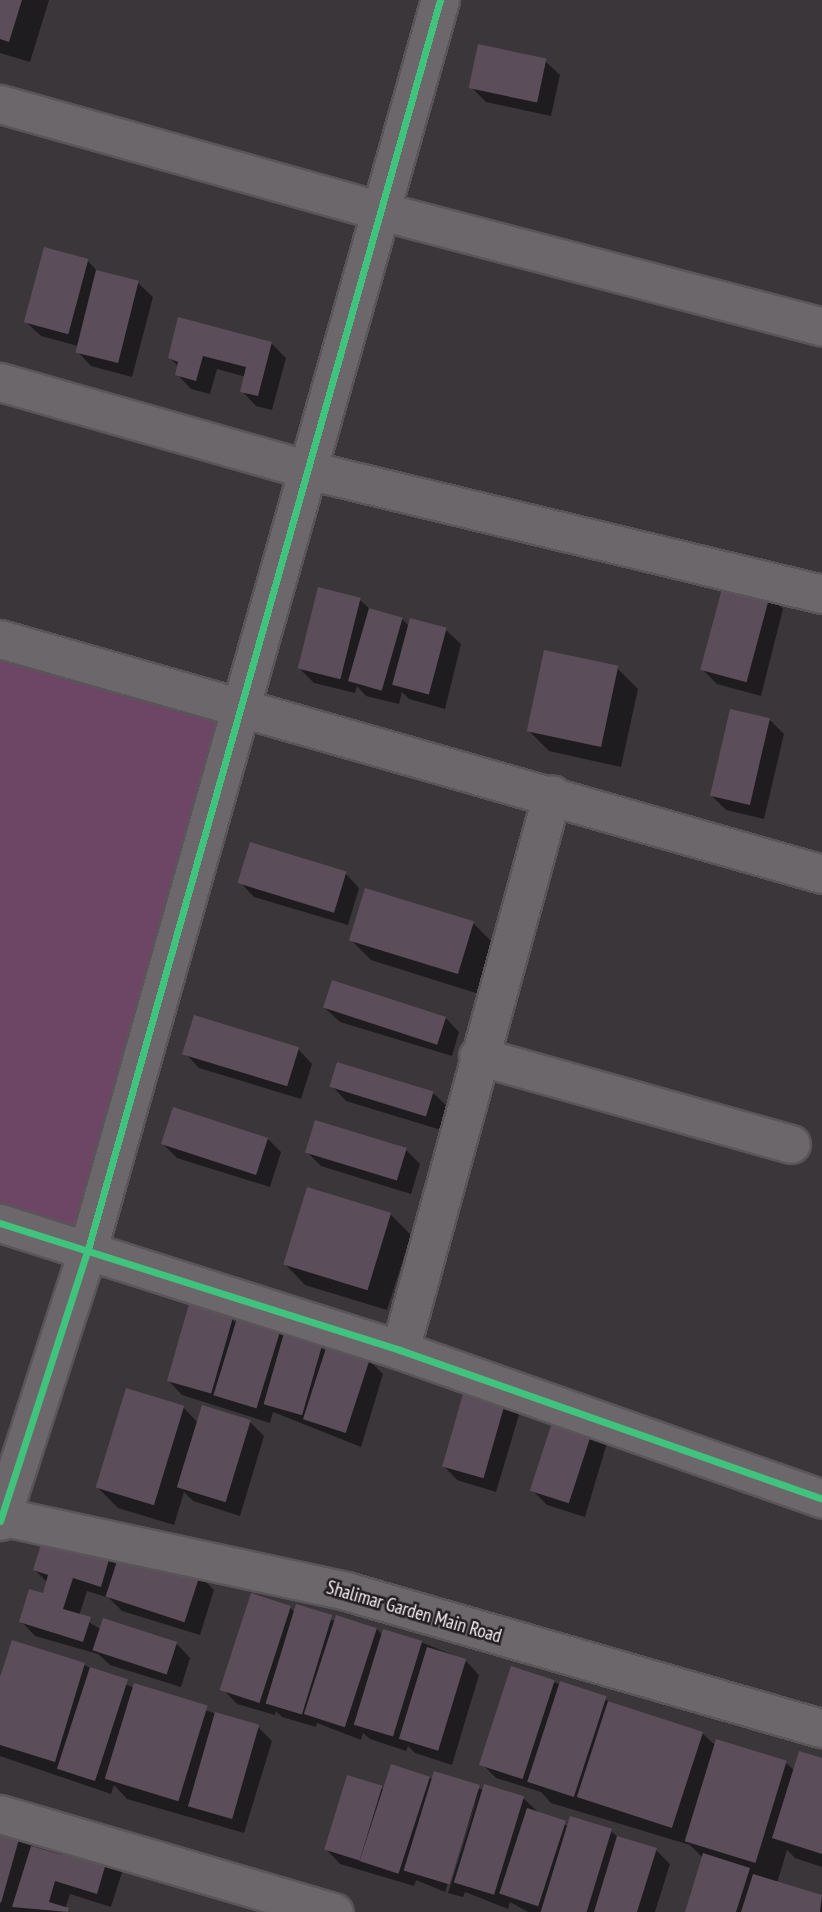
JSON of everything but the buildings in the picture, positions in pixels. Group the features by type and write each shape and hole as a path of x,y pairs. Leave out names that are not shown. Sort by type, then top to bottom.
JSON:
{"street":[{"path":"0,1518 88,1249 440,0"},
{"path":"0,104 381,211 822,327"},
{"path":"0,382 308,470 822,594"},
{"path":"0,639 552,794 822,874"},
{"path":"400,1350 478,1056 552,794"},
{"path":"478,1056 792,1144"},
{"path":"0,1223 400,1350 822,1499"},
{"name":"Shalimar Garden Main Road","path":"0,1518 346,1591 822,1728"},
{"path":"0,1814 334,1912"}],"shaded area":[{"path":"0,639 242,707 88,1249 0,1223"}],"cycle path":[{"path":"0,1521 88,1249 440,0"},
{"path":"0,1223 400,1350 822,1499"}]}
